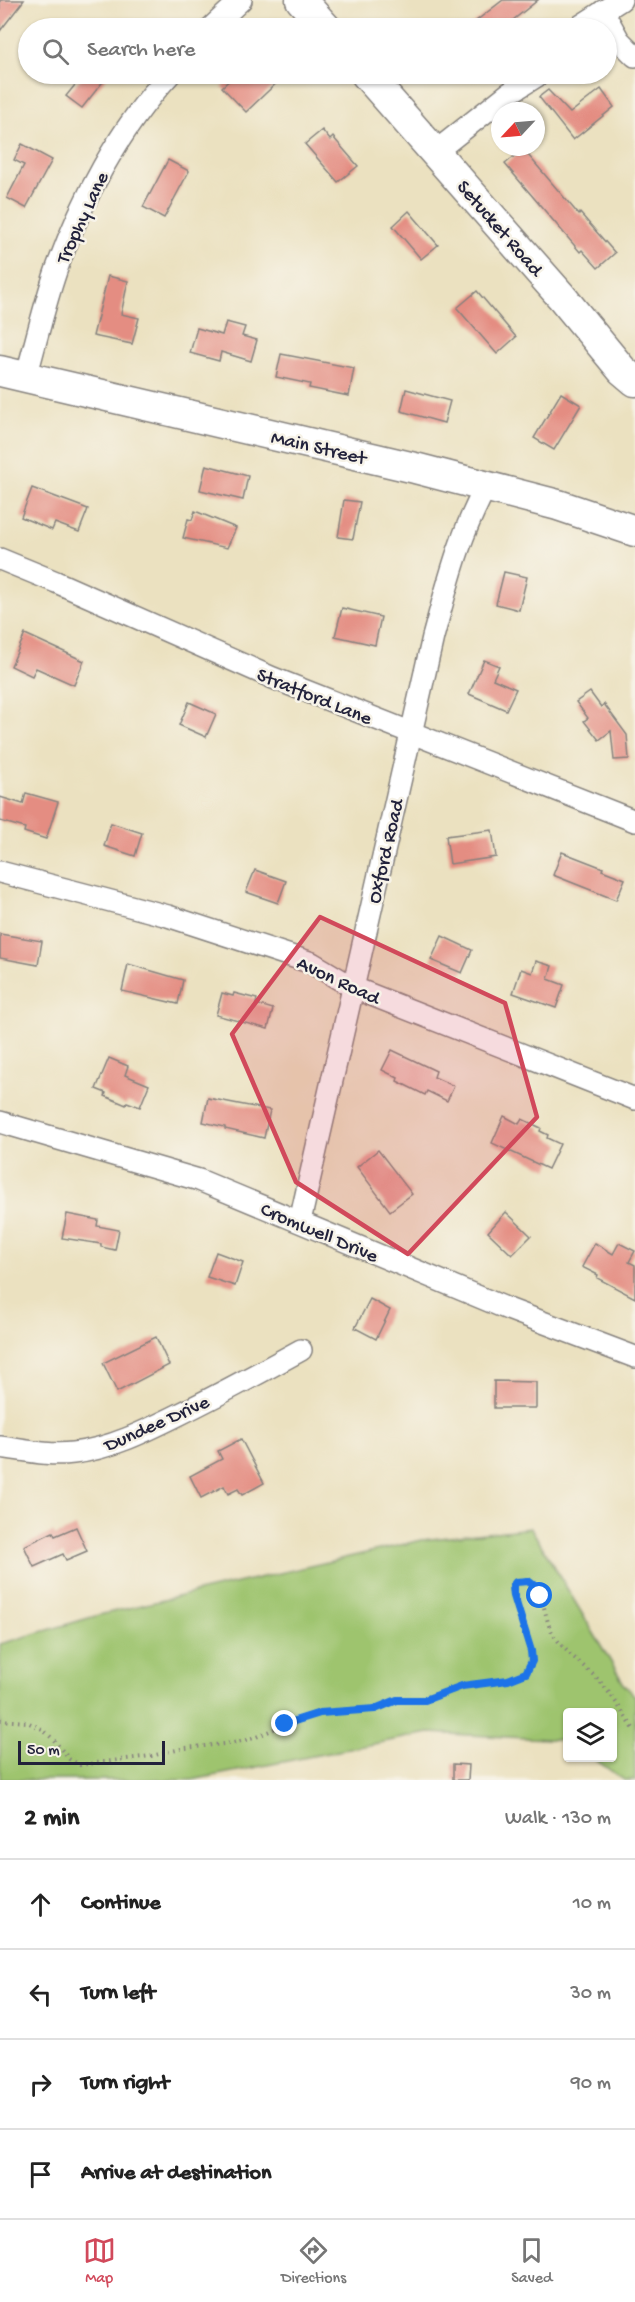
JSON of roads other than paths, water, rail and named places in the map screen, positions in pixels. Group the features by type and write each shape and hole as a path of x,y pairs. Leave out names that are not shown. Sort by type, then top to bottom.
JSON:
{"main road":[{"path":"301,0 317,18"},
{"name":"Setucket Road","path":"375,84 561,296 622,370 635,381"},
{"name":"Main Street","path":"13,374 415,468 558,505 635,531"}],"street":[{"path":"222,18 241,0"},
{"path":"592,18 612,5"},
{"path":"598,18 612,5"},
{"path":"617,30 619,40 635,56"},
{"name":"Trophy Lane","path":"13,374 78,216 131,123 162,84"},
{"path":"508,94 516,84"},
{"path":"435,152 524,84"},
{"name":"Oxford Road","path":"300,1221 433,637 458,548 469,517 486,487"},
{"name":"Stratford Lane","path":"0,559 273,678 635,821"},
{"name":"Avon Road","path":"0,872 168,916 312,963 354,988 635,1099"},
{"name":"Cromwell Drive","path":"0,1122 199,1180 445,1283 635,1357"},
{"name":"Dundee Drive","path":"0,1447 36,1453 72,1453 102,1448 152,1428 301,1350"}]}
